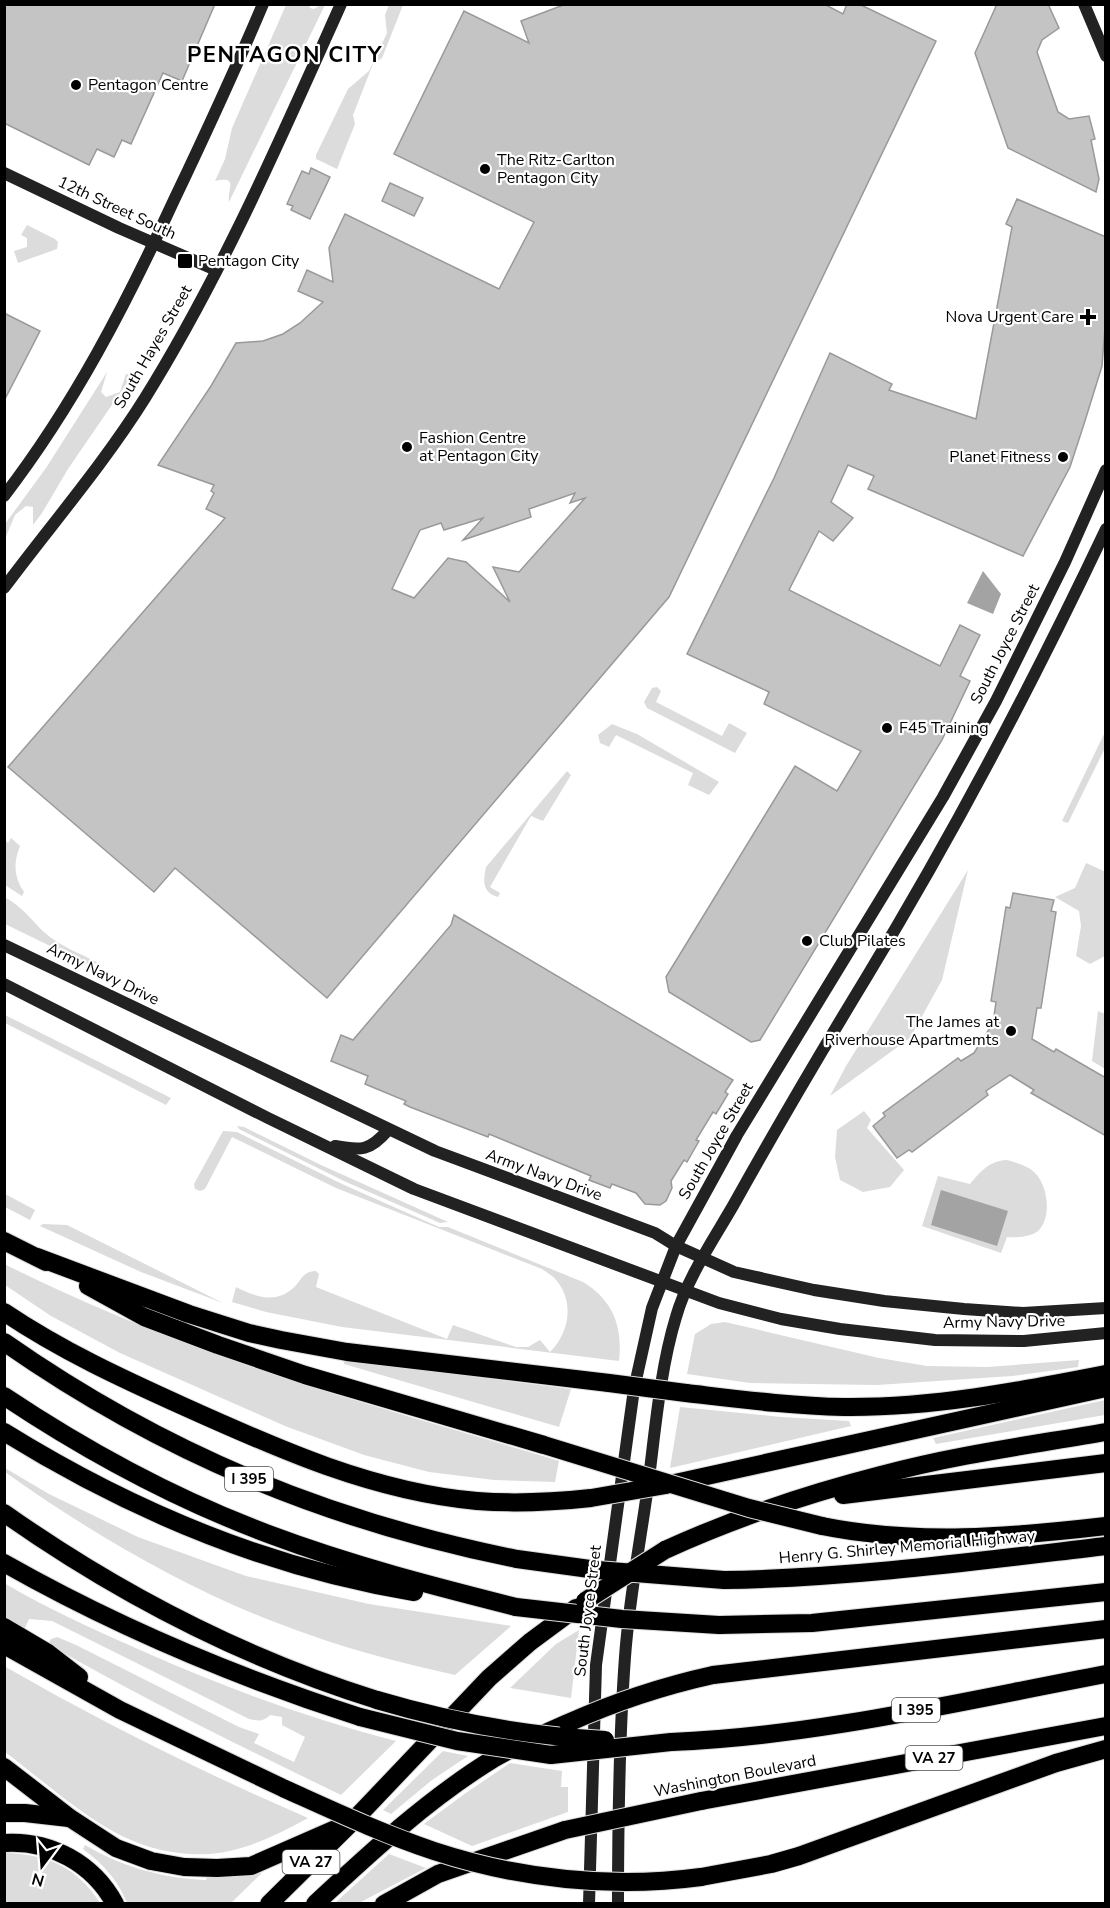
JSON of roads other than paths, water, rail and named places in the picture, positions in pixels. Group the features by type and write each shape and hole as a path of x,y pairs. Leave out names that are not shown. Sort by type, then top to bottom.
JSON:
{"highway":[{"path":"4,1241 144,1317 218,1345 305,1374 749,1508 822,1526 872,1535 927,1538 998,1536 1106,1526"},
{"path":"37,1257 189,1314 249,1333 281,1340 347,1352 776,1403 845,1407 878,1406 992,1396 1106,1374"},
{"path":"4,1312 66,1351 112,1374 278,1448 396,1488 476,1501 533,1502 591,1498 666,1485 1106,1388"},
{"name":"Henry G. Shirley Memorial Highway","path":"4,1342 110,1409 163,1438 238,1474 321,1507 368,1522 443,1543 517,1559 597,1570 724,1580 772,1579 860,1574 1106,1546"},
{"path":"4,1396 133,1473 221,1515 357,1565 516,1606"},
{"path":"4,1432 125,1499 190,1528 261,1555 360,1582 516,1606 622,1619 719,1625 822,1622 1106,1592"},
{"path":"797,1500 881,1474 1106,1432"},
{"name":"VA 27","path":"269,1904 353,1821 489,1678 530,1642 585,1601 666,1550 743,1517 797,1500 1106,1463"},
{"name":"I 395","path":"4,1513 75,1561 177,1618 291,1670 376,1700 456,1721 537,1734 584,1739 671,1742 726,1740 818,1728 1106,1674"},
{"path":"4,1563 172,1648 252,1680 360,1717 457,1741 551,1755 671,1742"},
{"path":"4,1627 48,1653 120,1710"},
{"path":"315,1904 372,1851 434,1800 494,1759 568,1722 637,1696 713,1675 1106,1629"},
{"path":"4,1646 120,1710 285,1790 404,1840 488,1866 546,1876 608,1882 661,1881 701,1877 771,1864 799,1856 1056,1763 1106,1749"},
{"name":"Washington Boulevard","path":"384,1904 438,1874 565,1830 701,1801 1106,1726"},
{"path":"4,1767 70,1818 116,1848 151,1861 184,1867 251,1866 353,1821"},
{"path":"4,1813 70,1818"},
{"path":"4,1843 30,1844 63,1854 93,1874 102,1883 115,1904"}],"main road":[{"path":"4,496 31,462 82,381 132,290 230,82 263,4"},
{"name":"South Hayes Street","path":"4,588 133,416 179,339 265,170 341,4"},
{"path":"1085,5 1106,56"},
{"name":"12th Street South","path":"4,173 154,244 216,270"},
{"name":"South Joyce Street","path":"589,1904 596,1665 634,1389 652,1308 676,1246 747,1118 918,839 996,701 1065,562 1106,470"},
{"path":"618,1904 618,1780 625,1653 664,1372 676,1314 686,1290 793,1098 951,834 1042,662 1106,529"},
{"name":"Army Navy Drive","path":"4,945 388,1130 493,1174 655,1233 676,1246 734,1272 814,1290 884,1301 964,1309 1023,1313 1106,1308"},
{"name":"Army Navy Drive","path":"4,984 313,1141 414,1189 719,1303 840,1329 935,1340 1024,1341 1106,1333"},
{"path":"313,1141 360,1149 377,1143 388,1130"}],"place":[{"name":"Pentagon Centre","path":"76,85"},
{"name":"The Ritz-Carlton Pentagon City","path":"485,169"},
{"name":"Pentagon City","path":"185,261"},
{"name":"Nova Urgent Care","path":"1088,317"},
{"name":"Fashion Centre at Pentagon City","path":"407,447"},
{"name":"Planet Fitness","path":"1063,457"},
{"name":"F45 Training","path":"887,728"},
{"name":"Club Pilates","path":"807,941"},
{"name":"The James at Riverhouse Apartmemts","path":"1011,1031"}],"district":[{"name":"PENTAGON CITY","path":"285,55"}]}
